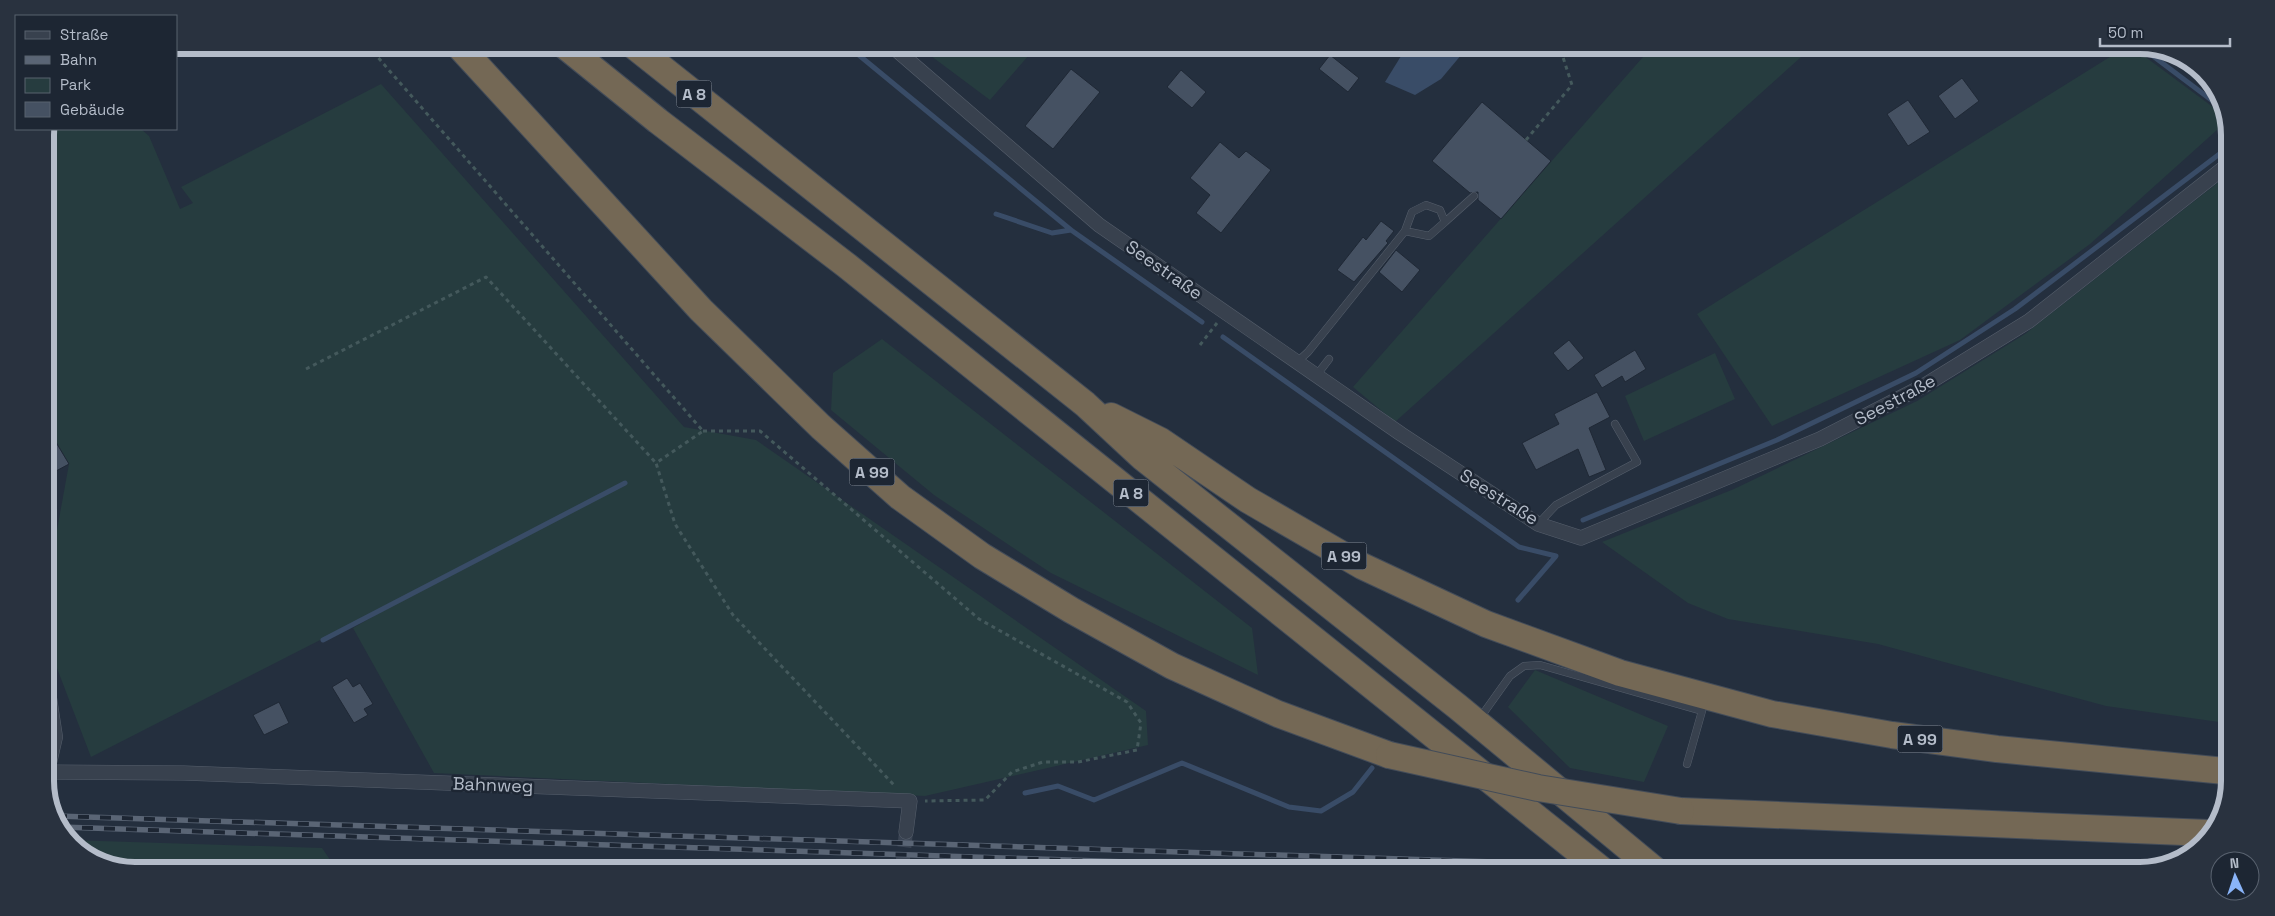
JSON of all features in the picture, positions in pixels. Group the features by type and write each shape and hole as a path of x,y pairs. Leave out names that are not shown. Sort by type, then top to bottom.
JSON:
{"highway":[{"name":"A 99","path":"466,54 701,310 821,427 900,497 982,556 1071,610 1172,666 1278,714 1389,755 1538,788 1681,811 2203,833"},
{"name":"A 8","path":"575,54 658,121 846,265 1592,862"},
{"name":"A 8","path":"644,54 1085,404 1142,457 1477,722 1645,862"},
{"name":"A 99","path":"1085,404 1161,441 1248,500 1362,566 1486,624 1620,673 1772,714 1892,735 1997,749 2221,771"}],"street":[{"name":"Seestraße","path":"901,54 1099,225 1316,376 1538,524 1581,538 1820,439 1925,385 2029,321 2221,170"},
{"name":"Bahnweg","path":"54,772 184,773 910,802"},
{"path":"906,832 910,802"}],"lane":[{"path":"1404,231 1429,236 1474,196"},
{"path":"1297,362 1308,352 1404,231 1412,212 1426,205 1440,210 1445,222"},
{"path":"1316,376 1329,359"},
{"path":"1538,524 1556,505 1637,462 1615,424"},
{"path":"1477,722 1510,676 1524,666 1540,664 1702,711 1687,764"},
{"path":"54,704 59,737 54,753"}],"path":[{"path":"375,54 703,431"},
{"path":"1526,140 1572,85 1562,54"},
{"path":"306,369 486,277 656,463 675,524 732,614 910,802 985,800 1012,772 1036,764 1043,762 1078,762 1138,750 1141,724 1127,702 979,619 760,431 703,431 656,463"},
{"path":"1200,345 1225,313"}],"green space":[{"path":"928,54 1030,54 990,100"},
{"path":"1646,54 1804,54 1395,422 1353,387"},
{"path":"2115,54 2141,54 2217,110 2221,127 2090,244 1960,340 1772,426 1697,314"},
{"path":"381,84 684,427 756,440 1146,711 1148,745 925,796 434,773 353,628 428,585 91,757 54,660 54,532 57,530 69,464 54,438 54,130 142,130 149,136 180,209 193,203 181,187"},
{"path":"2221,180 2221,722 2106,706 1878,644 1728,619 1688,603 1602,542 1734,489 1917,401 2025,334"},
{"path":"882,339 1252,628 1258,675 1051,573 934,495 831,410 833,373"},
{"path":"1715,353 1735,399 1644,441 1625,396"},
{"path":"1535,670 1668,726 1644,782 1570,768 1508,707"},
{"path":"79,840 322,848 332,862 135,862 109,858 90,849"}],"water":[{"path":"1402,54 1462,54 1441,79 1415,95 1385,82"}],"building":[{"path":"1330,55 1359,78 1348,92 1319,69"},
{"path":"1071,69 1100,92 1053,149 1025,126"},
{"path":"1181,70 1206,92 1192,108 1167,87"},
{"path":"1962,78 1979,101 1955,119 1938,96"},
{"path":"1908,100 1930,132 1908,146 1887,114"},
{"path":"1482,102 1551,161 1501,219 1478,200 1478,192 1470,193 1432,161"},
{"path":"1220,142 1239,158 1246,151 1271,170 1221,233 1196,213 1210,195 1190,178"},
{"path":"1381,221 1394,231 1386,241 1388,243 1354,282 1337,270 1363,237 1366,240"},
{"path":"1396,250 1420,270 1402,292 1379,272"},
{"path":"1569,340 1584,358 1568,371 1553,353"},
{"path":"1635,350 1646,369 1625,382 1622,376 1602,388 1594,375"},
{"path":"1597,392 1610,417 1589,428 1606,470 1589,477 1578,449 1536,470 1522,443 1559,424 1554,414"},
{"path":"54,439 69,464 54,472"},
{"path":"347,678 353,687 360,683 373,704 364,709 368,715 354,723 332,687"},
{"path":"279,702 289,723 264,735 253,715"}],"waterway":[{"path":"857,54 1071,230"},
{"path":"2150,54 2214,102"},
{"path":"1583,520 1777,440 1916,373 2015,309 2221,153"},
{"path":"996,214 1052,233 1071,230 1202,322"},
{"path":"1223,337 1519,547 1556,556 1518,600"},
{"path":"323,640 625,483"},
{"path":"1025,793 1058,786 1094,800 1182,763 1289,807 1321,811 1353,792 1372,768"}],"tunnel":[{"path":"903,862 906,832"}],"railway":[{"path":"62,816 1494,862"},
{"path":"68,827 1128,862"}]}
